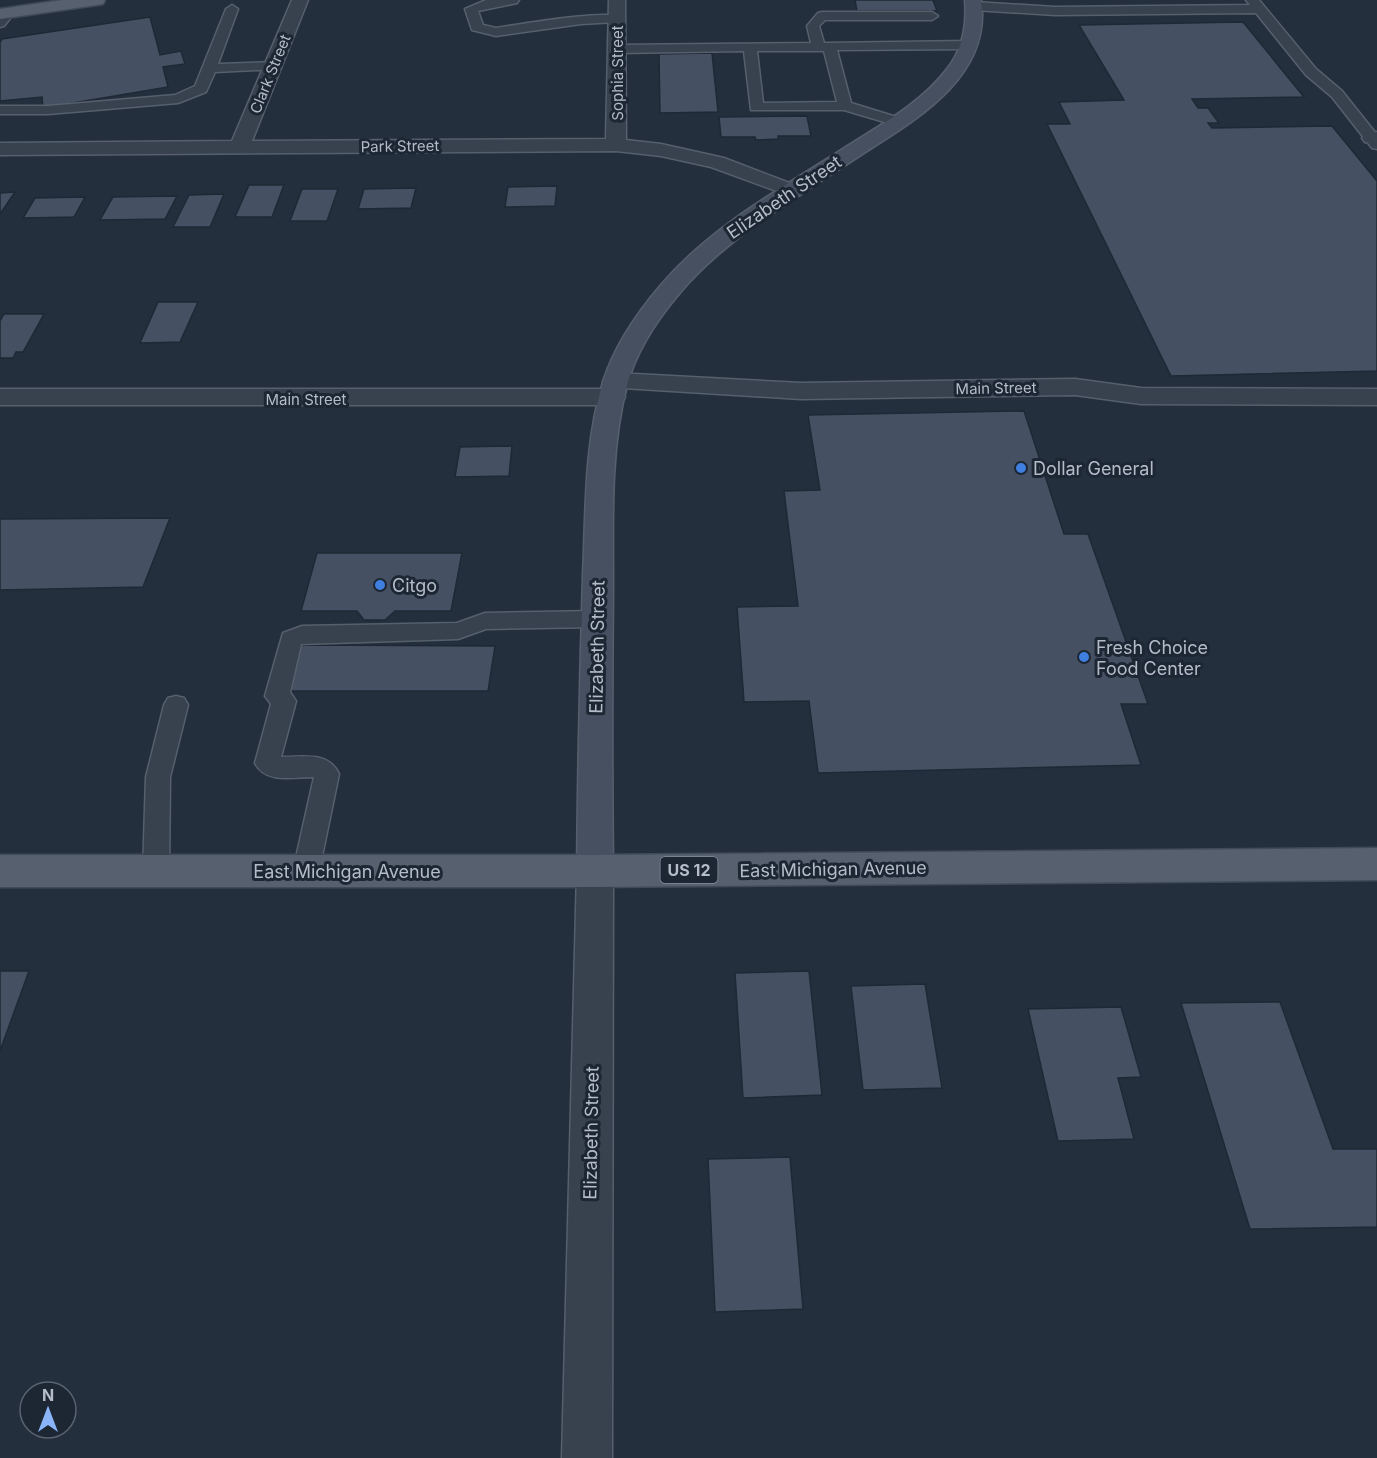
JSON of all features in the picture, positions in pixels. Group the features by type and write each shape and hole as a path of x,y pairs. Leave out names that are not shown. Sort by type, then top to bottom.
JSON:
{"main road":[{"path":"3,17 49,4 97,0"},
{"name":"East Michigan Avenue","path":"0,871 595,871 1377,864"}],"street":[{"name":"Clark Street","path":"240,147 300,0"},
{"name":"Elizabeth Street","path":"587,1458 601,449 614,389 654,310 679,279 718,241 898,122 923,104 948,81 969,45 975,24 974,3"},
{"name":"Sophia Street","path":"616,145 617,9"},
{"name":"Park Street","path":"0,149 616,145 661,150 717,162 793,191"},
{"name":"Main Street","path":"0,397 614,389 801,391 1075,387 1141,396 1377,397"}],"lane":[{"path":"513,0 484,4 471,9 477,27 496,32 581,20 617,9"},
{"path":"819,0 822,16"},
{"path":"974,3 1055,11 1256,4 1311,72 1337,94 1375,140"},
{"path":"0,110 48,110 178,99 201,89 232,9"},
{"path":"845,106 823,46 813,26 822,16 932,16"},
{"path":"617,49 969,45"},
{"path":"750,48 756,107 845,106 898,122"},
{"path":"210,68 274,66"},
{"path":"306,871 327,774 321,767 271,767 267,763 284,701 277,696 291,639 302,635 458,631 485,621 597,619"},
{"path":"156,871 158,777 176,705"}],"building":[{"path":"855,0 933,0 937,11 857,11"},
{"path":"150,17 160,55 181,51 185,64 163,67 168,87 43,108 42,97 0,101 0,42 2,39"},
{"path":"1243,22 1304,97 1192,99 1198,108 1208,108 1219,123 1208,123 1212,128 1332,126 1377,181 1377,371 1171,376 1047,124 1070,124 1059,102 1124,100 1079,25"},
{"path":"712,53 718,112 660,113 659,54"},
{"path":"807,116 811,136 778,136 778,139 756,140 755,137 721,137 719,117"},
{"path":"249,185 284,185 272,217 235,217"},
{"path":"557,186 555,206 505,207 508,187"},
{"path":"416,188 411,208 358,209 364,189"},
{"path":"302,189 338,189 327,221 290,221"},
{"path":"15,192 0,214 0,193"},
{"path":"224,194 210,227 173,227 189,195"},
{"path":"177,196 165,219 100,220 113,197"},
{"path":"85,197 74,217 23,218 35,198"},
{"path":"158,302 198,302 180,342 140,343"},
{"path":"4,314 44,314 23,352 16,352 13,358 0,358 0,321"},
{"path":"1024,411 1064,534 1088,534 1148,704 1121,704 1141,765 818,773 809,701 744,702 737,607 798,606 784,491 820,490 808,415"},
{"path":"512,446 509,476 455,477 460,447"},
{"path":"170,518 143,587 0,590 0,519"},
{"path":"317,553 462,553 451,611 395,611 385,620 364,620 357,611 301,611"},
{"path":"300,645 495,646 488,691 288,691"},
{"path":"0,971 29,971 0,1051"},
{"path":"809,971 822,1095 743,1098 735,973"},
{"path":"925,984 942,1088 863,1090 851,986"},
{"path":"1280,1002 1333,1149 1377,1149 1377,1227 1250,1229 1181,1003"},
{"path":"1121,1007 1141,1077 1118,1078 1134,1139 1058,1141 1028,1009"},
{"path":"790,1157 803,1309 715,1312 708,1159"}],"place":[{"name":"Dollar General","path":"1021,468"},
{"name":"Citgo","path":"380,585"},
{"name":"Fresh Choice Food Center","path":"1084,657"}]}
